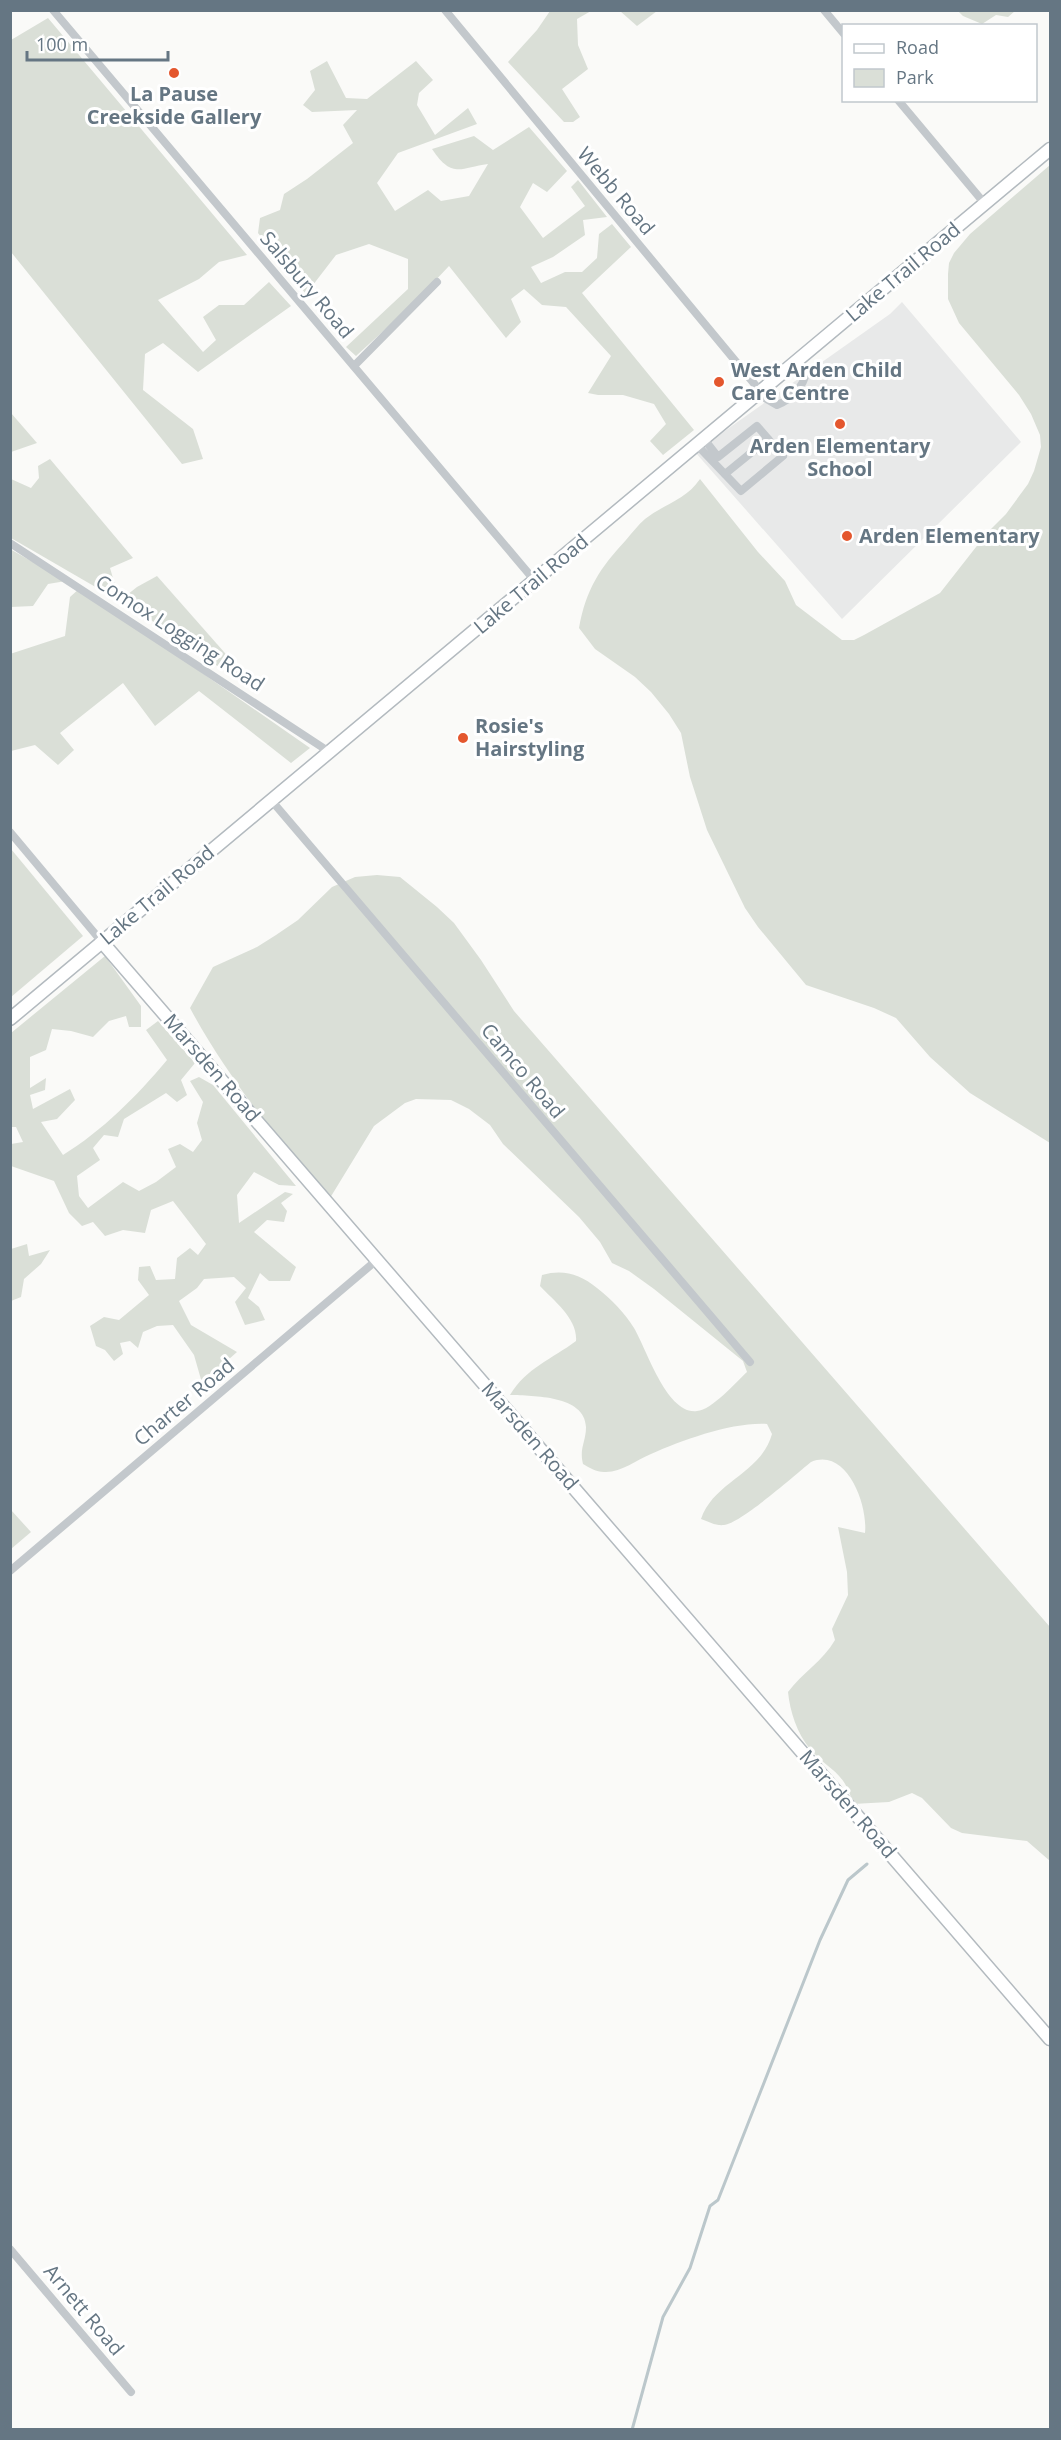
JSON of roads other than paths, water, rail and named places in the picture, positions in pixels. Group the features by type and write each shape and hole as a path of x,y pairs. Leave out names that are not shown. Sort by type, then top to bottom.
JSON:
{"street":[{"name":"Salsbury Road","path":"53,10 535,581"},
{"name":"Webb Road","path":"445,10 759,393"},
{"path":"824,10 842,33"},
{"path":"900,102 985,204"},
{"name":"Lake Trail Road","path":"10,1019 271,800 331,753 1050,149"},
{"path":"354,366 437,282"},
{"path":"759,393 777,405 788,400 805,380 806,372 798,361"},
{"path":"757,426 783,456 741,491 701,442 718,457 757,426"},
{"path":"725,474 768,439"},
{"name":"Comox Logging Road","path":"10,543 331,753"},
{"name":"Camco Road","path":"271,800 750,1362"},
{"name":"Marsden Road","path":"10,832 102,942 1050,2039"},
{"name":"Charter Road","path":"10,1571 378,1259"},
{"name":"Arnett Road","path":"10,2249 131,2392"}],"waterway":[{"path":"632,2430 663,2317 690,2268 710,2206 718,2200 820,1940 848,1880 867,1864"}],"place":[{"name":"La Pause Creekside Gallery","path":"174,73"},
{"name":"West Arden Child Care Centre","path":"719,382"},
{"name":"Arden Elementary School","path":"840,424"},
{"name":"Arden Elementary","path":"847,536"},
{"name":"Rosie's Hairstyling","path":"463,738"}]}
